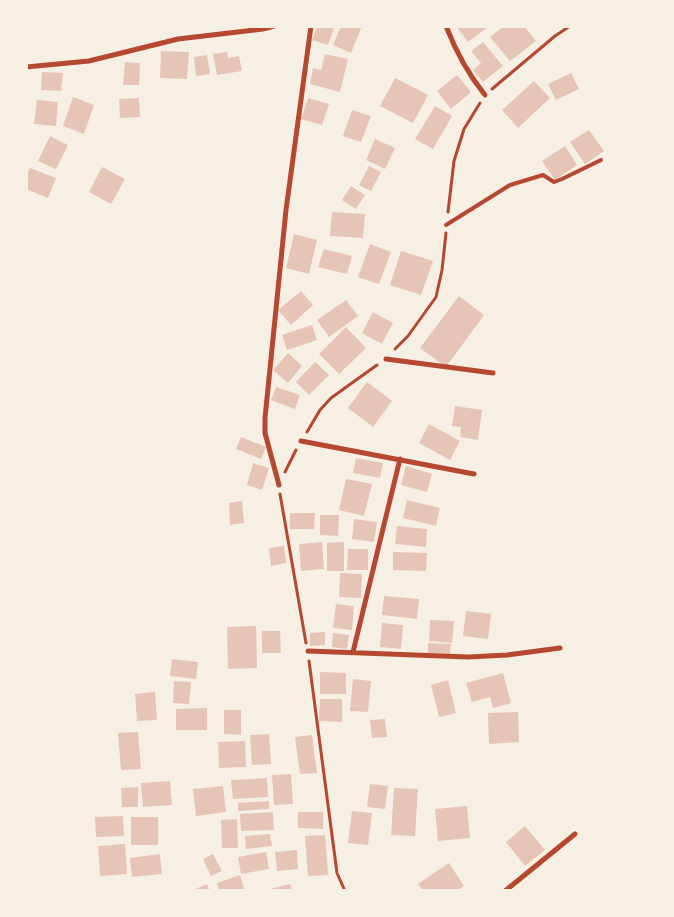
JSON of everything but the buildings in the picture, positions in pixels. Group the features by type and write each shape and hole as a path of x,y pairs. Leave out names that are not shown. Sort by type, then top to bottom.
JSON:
{"street":[{"path":"26,67 89,60 178,39 274,26"},
{"path":"279,485 265,433 265,418 286,210 311,26"},
{"path":"446,26 470,76 485,95"},
{"path":"386,359 493,373"},
{"path":"301,441 474,474"},
{"path":"352,652 400,459"},
{"path":"308,651 468,657 507,655 560,648"},
{"path":"505,891 575,834"}],"lane":[{"path":"446,225 510,185 543,175 554,182 562,180 602,160"}],"path":[{"path":"345,891 337,873 308,651 279,485 301,441 320,410 331,398 386,359 408,336 436,297 442,270 454,160 464,129 485,95 555,36 570,26"}]}
